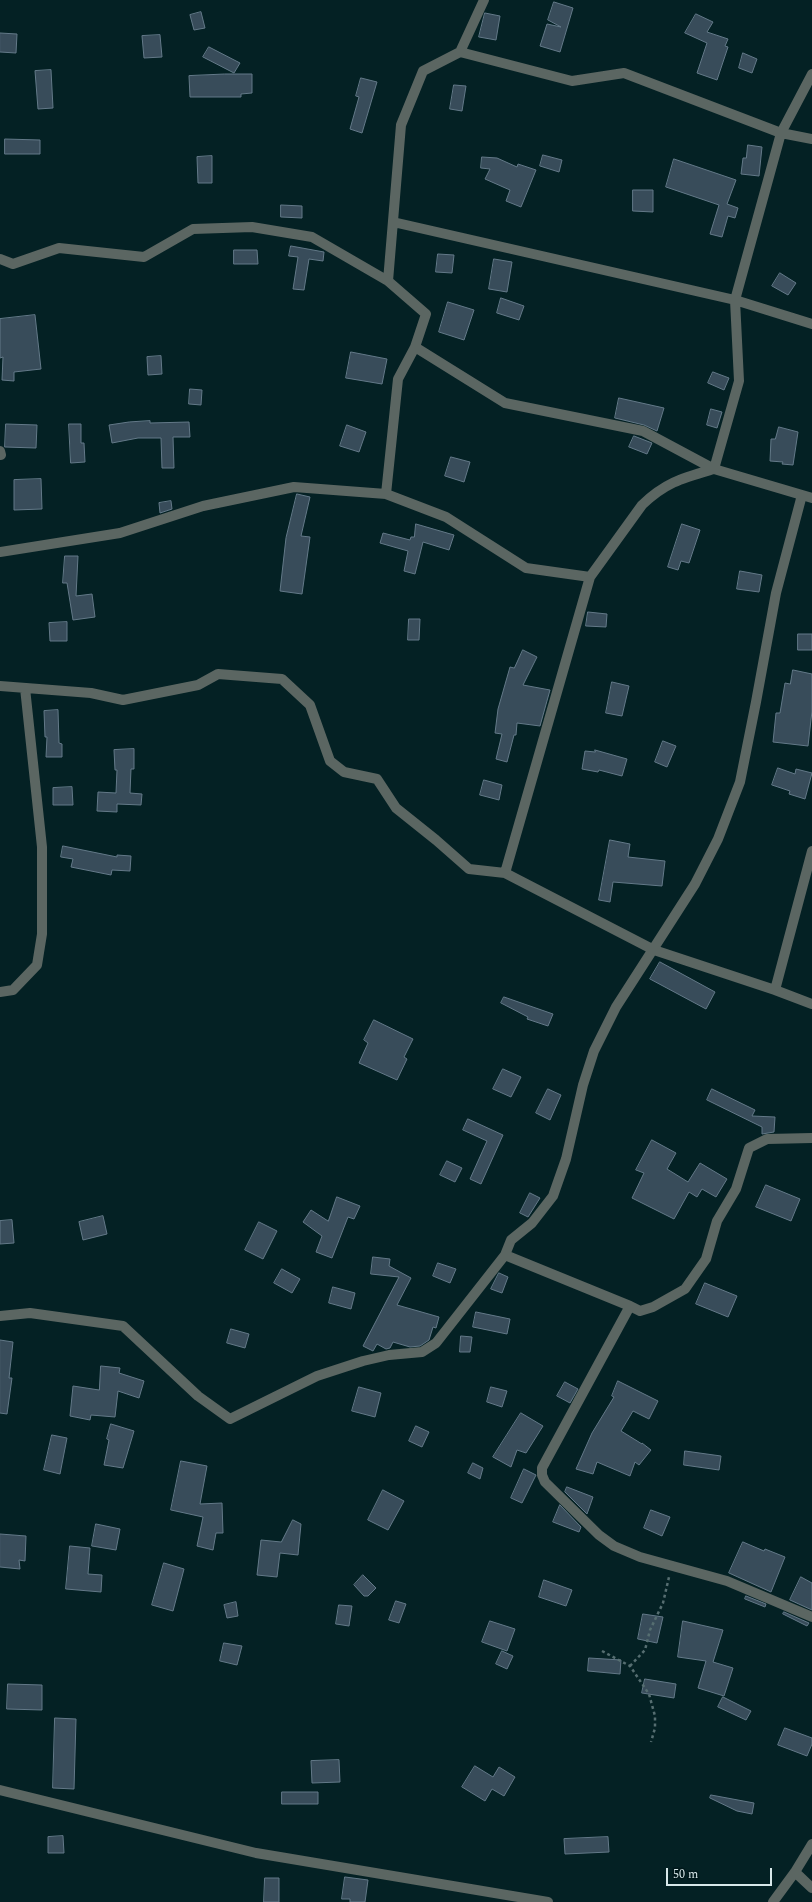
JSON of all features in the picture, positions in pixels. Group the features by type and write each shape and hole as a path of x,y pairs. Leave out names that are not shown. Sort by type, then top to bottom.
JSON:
{"street":[{"path":"388,281 401,125 423,71 460,52 484,0"},
{"path":"460,52 572,81 624,73 782,133 812,138"},
{"path":"714,469 739,381 734,300 782,133 812,74"},
{"path":"393,222 734,300 812,324"},
{"path":"0,259 13,264 59,248 144,257 193,229 252,227 312,237 388,281 426,314 415,347 398,379 386,494"},
{"path":"0,1316 30,1313 123,1326 198,1396 230,1419 317,1376 389,1355 422,1352 436,1343 505,1255 511,1240 532,1223 553,1196 566,1159 583,1086 594,1051 616,1007 695,884 718,839 740,782 776,593 807,497 714,469 643,431 505,403 415,347"},
{"path":"505,873 590,576 642,505 652,496 675,480 714,469"},
{"path":"0,552 120,533 203,506 294,487 386,494 446,517 526,568 590,576"},
{"path":"0,686 91,693 123,700 198,685 218,674 282,679 310,705 330,761 344,772 377,779 396,808 469,869 505,873 654,950 775,990 812,1004"},
{"path":"0,992 13,990 37,965 42,934 42,846 25,688"},
{"path":"775,990 812,852"},
{"path":"505,1255 640,1311 653,1307 684,1289 706,1259 716,1221 736,1189 749,1148 767,1139 812,1138"},
{"path":"630,1306 542,1468 542,1474 545,1482 599,1535 614,1546 640,1557 727,1581 812,1617"},
{"path":"0,1790 256,1853 548,1902"},
{"path":"773,1902 795,1872 812,1844"},
{"path":"795,1872 812,1888"}],"path":[{"path":"630,1666 645,1650 650,1630 663,1603 667,1583 673,1569 676,1567"},
{"path":"602,1651 630,1666 649,1694 655,1722 651,1742"}],"building":[{"path":"554,2 573,8 560,52 540,46 547,24 561,27 548,20"},
{"path":"201,12 205,28 194,30 190,15"},
{"path":"485,13 500,16 496,40 479,37"},
{"path":"696,14 713,22 707,32 728,39 725,46 728,47 717,80 697,73 707,43 685,33"},
{"path":"0,33 17,34 16,53 0,52"},
{"path":"160,35 162,57 144,58 142,36"},
{"path":"209,47 240,63 234,73 203,57"},
{"path":"743,53 757,59 752,73 739,68"},
{"path":"51,70 53,108 38,109 35,71"},
{"path":"252,74 252,93 241,94 241,97 190,97 189,76"},
{"path":"361,78 377,82 362,133 350,129 359,97 356,96"},
{"path":"454,85 466,86 462,111 450,109"},
{"path":"5,139 40,140 40,154 5,154"},
{"path":"748,145 762,147 759,176 741,174 743,158 746,158"},
{"path":"543,155 562,160 559,172 540,166"},
{"path":"212,156 212,183 198,183 197,157"},
{"path":"482,157 497,158 517,167 518,164 536,170 521,207 506,201 510,190 485,179 490,169 481,168"},
{"path":"674,159 736,180 727,204 738,208 735,218 728,216 722,237 710,234 719,205 666,187"},
{"path":"633,190 653,190 653,212 633,211"},
{"path":"281,205 302,206 302,218 281,217"},
{"path":"291,246 324,252 323,261 309,259 304,290 293,289 298,257 289,256"},
{"path":"234,250 257,250 258,264 234,264"},
{"path":"438,254 454,255 452,273 436,272"},
{"path":"494,259 512,262 507,292 489,289"},
{"path":"780,273 796,283 788,295 772,286"},
{"path":"501,298 524,306 519,320 497,313"},
{"path":"448,302 474,310 464,340 439,332"},
{"path":"35,315 41,369 14,372 14,381 2,380 3,357 0,358 0,319"},
{"path":"351,352 387,359 382,384 346,378"},
{"path":"161,356 162,374 148,375 147,357"},
{"path":"713,372 729,378 724,390 708,383"},
{"path":"190,389 202,390 201,405 189,404"},
{"path":"619,398 664,408 657,431 644,425 615,418"},
{"path":"711,409 722,412 717,428 707,425"},
{"path":"150,421 150,423 189,422 190,437 173,437 174,468 162,468 161,438 138,438 112,443 109,425"},
{"path":"6,424 37,425 36,448 5,447"},
{"path":"69,424 81,424 81,443 84,443 85,462 71,463"},
{"path":"347,425 366,432 359,452 340,446"},
{"path":"779,427 798,432 793,465 782,464 783,462 770,461 771,439 775,439"},
{"path":"634,436 652,443 647,454 629,447"},
{"path":"451,457 470,462 464,482 445,476"},
{"path":"41,479 42,509 14,510 14,480"},
{"path":"297,494 310,497 301,536 310,537 302,594 280,591 286,538"},
{"path":"171,501 172,509 160,513 159,503"},
{"path":"416,524 454,535 449,550 423,542 415,574 404,571 408,551 380,543 383,533 410,540 411,537 414,537"},
{"path":"682,524 700,530 689,563 681,561 678,570 668,567"},
{"path":"65,556 78,556 76,596 92,594 95,617 73,620 67,583 63,583"},
{"path":"740,571 762,575 759,592 737,589"},
{"path":"588,612 607,614 606,627 586,626"},
{"path":"409,619 420,619 419,640 408,640"},
{"path":"67,622 67,641 50,641 49,623"},
{"path":"798,634 812,634 812,650 798,650"},
{"path":"523,650 537,657 523,685 550,690 540,726 517,723 516,735 514,735 507,762 496,759 502,734 495,733 498,709 510,667 514,668"},
{"path":"793,670 812,674 812,711 808,746 773,742 776,713 780,713 785,683 790,684"},
{"path":"612,682 629,686 622,716 606,713"},
{"path":"58,710 59,743 62,744 62,757 46,757 47,737 45,737 44,711"},
{"path":"663,741 676,746 667,767 655,762"},
{"path":"134,749 134,769 131,769 130,793 142,794 141,805 117,804 117,812 97,811 98,792 116,793 117,770 115,770 114,750"},
{"path":"595,750 627,759 622,776 599,770 598,772 582,769 585,751 595,752"},
{"path":"778,768 795,774 796,769 812,773 805,799 789,794 790,791 772,785"},
{"path":"484,780 502,785 499,800 480,795"},
{"path":"72,787 73,805 53,805 53,788"},
{"path":"610,840 630,844 628,857 665,861 662,886 613,882 610,902 599,900"},
{"path":"63,846 117,857 117,855 131,856 130,871 112,870 111,875 71,867 73,859 61,857"},
{"path":"660,962 715,992 706,1009 650,979"},
{"path":"504,997 553,1014 548,1026 527,1019 528,1017 501,1003"},
{"path":"374,1020 413,1039 404,1057 407,1059 397,1080 359,1063 368,1043 364,1040"},
{"path":"503,1069 521,1077 511,1097 493,1089"},
{"path":"548,1089 561,1095 550,1120 536,1113"},
{"path":"712,1089 755,1110 752,1116 775,1117 774,1132 762,1134 762,1127 707,1100"},
{"path":"468,1119 503,1135 481,1184 470,1179 487,1141 463,1130"},
{"path":"652,1140 676,1153 667,1169 688,1182 700,1163 727,1179 716,1197 702,1189 697,1197 689,1192 674,1219 632,1198 644,1173 636,1170"},
{"path":"447,1161 462,1168 455,1182 440,1175"},
{"path":"766,1185 800,1199 791,1221 756,1207"},
{"path":"530,1193 540,1198 528,1217 520,1213"},
{"path":"337,1197 360,1206 354,1219 348,1217 332,1258 316,1252 322,1236 303,1222 311,1210 328,1221"},
{"path":"103,1216 107,1234 83,1240 79,1222"},
{"path":"12,1220 14,1243 0,1244 0,1221"},
{"path":"259,1222 277,1231 263,1259 245,1250"},
{"path":"373,1257 390,1259 389,1266 411,1278 397,1305 439,1317 436,1328 433,1327 429,1340 420,1346 410,1347 393,1342 390,1348 386,1349 377,1344 373,1351 363,1346 399,1277 371,1274"},
{"path":"438,1263 456,1269 450,1283 433,1276"},
{"path":"282,1269 300,1279 292,1293 274,1283"},
{"path":"499,1273 508,1277 502,1293 491,1289"},
{"path":"705,1283 737,1296 728,1317 696,1304"},
{"path":"333,1287 355,1293 351,1309 329,1303"},
{"path":"476,1312 510,1319 507,1334 473,1327"},
{"path":"231,1329 249,1334 245,1348 227,1343"},
{"path":"461,1336 472,1337 470,1352 460,1352"},
{"path":"0,1340 13,1342 9,1378 12,1378 7,1414 0,1413"},
{"path":"101,1366 120,1368 119,1373 144,1381 139,1398 118,1391 115,1417 91,1415 90,1420 70,1416 73,1386 99,1390"},
{"path":"618,1381 658,1401 649,1419 633,1411 621,1431 651,1450 639,1465 635,1462 630,1476 597,1462 593,1474 576,1469 592,1433 614,1397 612,1396"},
{"path":"565,1382 578,1389 570,1403 557,1396"},
{"path":"359,1387 381,1393 375,1417 352,1411"},
{"path":"491,1387 507,1391 502,1407 487,1402"},
{"path":"521,1413 543,1426 526,1453 517,1450 511,1467 493,1457"},
{"path":"111,1424 134,1431 123,1468 104,1465 109,1440 107,1439"},
{"path":"416,1426 429,1432 422,1447 409,1441"},
{"path":"52,1435 67,1438 60,1474 44,1470"},
{"path":"685,1451 721,1456 719,1470 684,1465"},
{"path":"181,1461 207,1466 200,1504 222,1503 223,1533 216,1533 213,1550 197,1546 203,1517 171,1510"},
{"path":"473,1463 483,1468 480,1479 468,1473"},
{"path":"524,1469 536,1475 522,1503 511,1498"},
{"path":"567,1487 593,1497 587,1514 565,1492"},
{"path":"383,1490 404,1501 388,1530 368,1520"},
{"path":"560,1505 581,1527 579,1532 553,1522"},
{"path":"651,1510 670,1517 662,1536 644,1528"},
{"path":"293,1520 301,1524 298,1555 280,1553 277,1577 257,1575 261,1540 281,1542"},
{"path":"96,1524 120,1529 116,1550 92,1546"},
{"path":"0,1534 26,1536 25,1561 19,1560 20,1569 0,1567"},
{"path":"743,1542 764,1551 765,1549 785,1557 771,1592 729,1573"},
{"path":"70,1546 90,1548 88,1574 102,1575 101,1592 66,1589"},
{"path":"164,1563 184,1569 173,1611 152,1605"},
{"path":"363,1575 376,1588 368,1596 364,1596 354,1585"},
{"path":"801,1577 812,1583 812,1610 790,1600"},
{"path":"544,1580 572,1590 566,1606 539,1597"},
{"path":"746,1596 766,1604 765,1607 745,1599"},
{"path":"396,1601 406,1604 399,1623 389,1620"},
{"path":"236,1602 238,1616 227,1618 224,1605"},
{"path":"339,1605 352,1606 349,1626 336,1624"},
{"path":"784,1612 809,1623 807,1626 783,1614"},
{"path":"643,1614 663,1617 657,1643 638,1639"},
{"path":"490,1621 515,1629 507,1651 482,1642"},
{"path":"683,1621 723,1630 713,1662 733,1668 724,1696 698,1688 706,1661 678,1657"},
{"path":"224,1643 242,1646 237,1665 220,1661"},
{"path":"502,1651 513,1656 507,1669 496,1664"},
{"path":"589,1658 621,1660 620,1674 588,1671"},
{"path":"645,1679 676,1684 674,1698 642,1693"},
{"path":"8,1684 42,1685 42,1710 7,1709"},
{"path":"723,1697 751,1711 746,1720 718,1707"},
{"path":"55,1718 76,1719 74,1789 53,1788"},
{"path":"785,1728 812,1738 812,1744 807,1756 778,1745"},
{"path":"339,1760 340,1782 312,1783 311,1761"},
{"path":"475,1766 493,1777 499,1767 515,1777 504,1796 492,1789 485,1801 462,1787"},
{"path":"282,1792 318,1792 318,1804 282,1804"},
{"path":"711,1795 754,1803 752,1814 737,1811 710,1798"},
{"path":"63,1836 64,1853 48,1853 48,1837"},
{"path":"608,1837 609,1852 565,1854 564,1839"},
{"path":"345,1877 368,1880 365,1902 350,1902 350,1899 342,1899"},
{"path":"265,1878 279,1878 279,1902 264,1902"}]}
